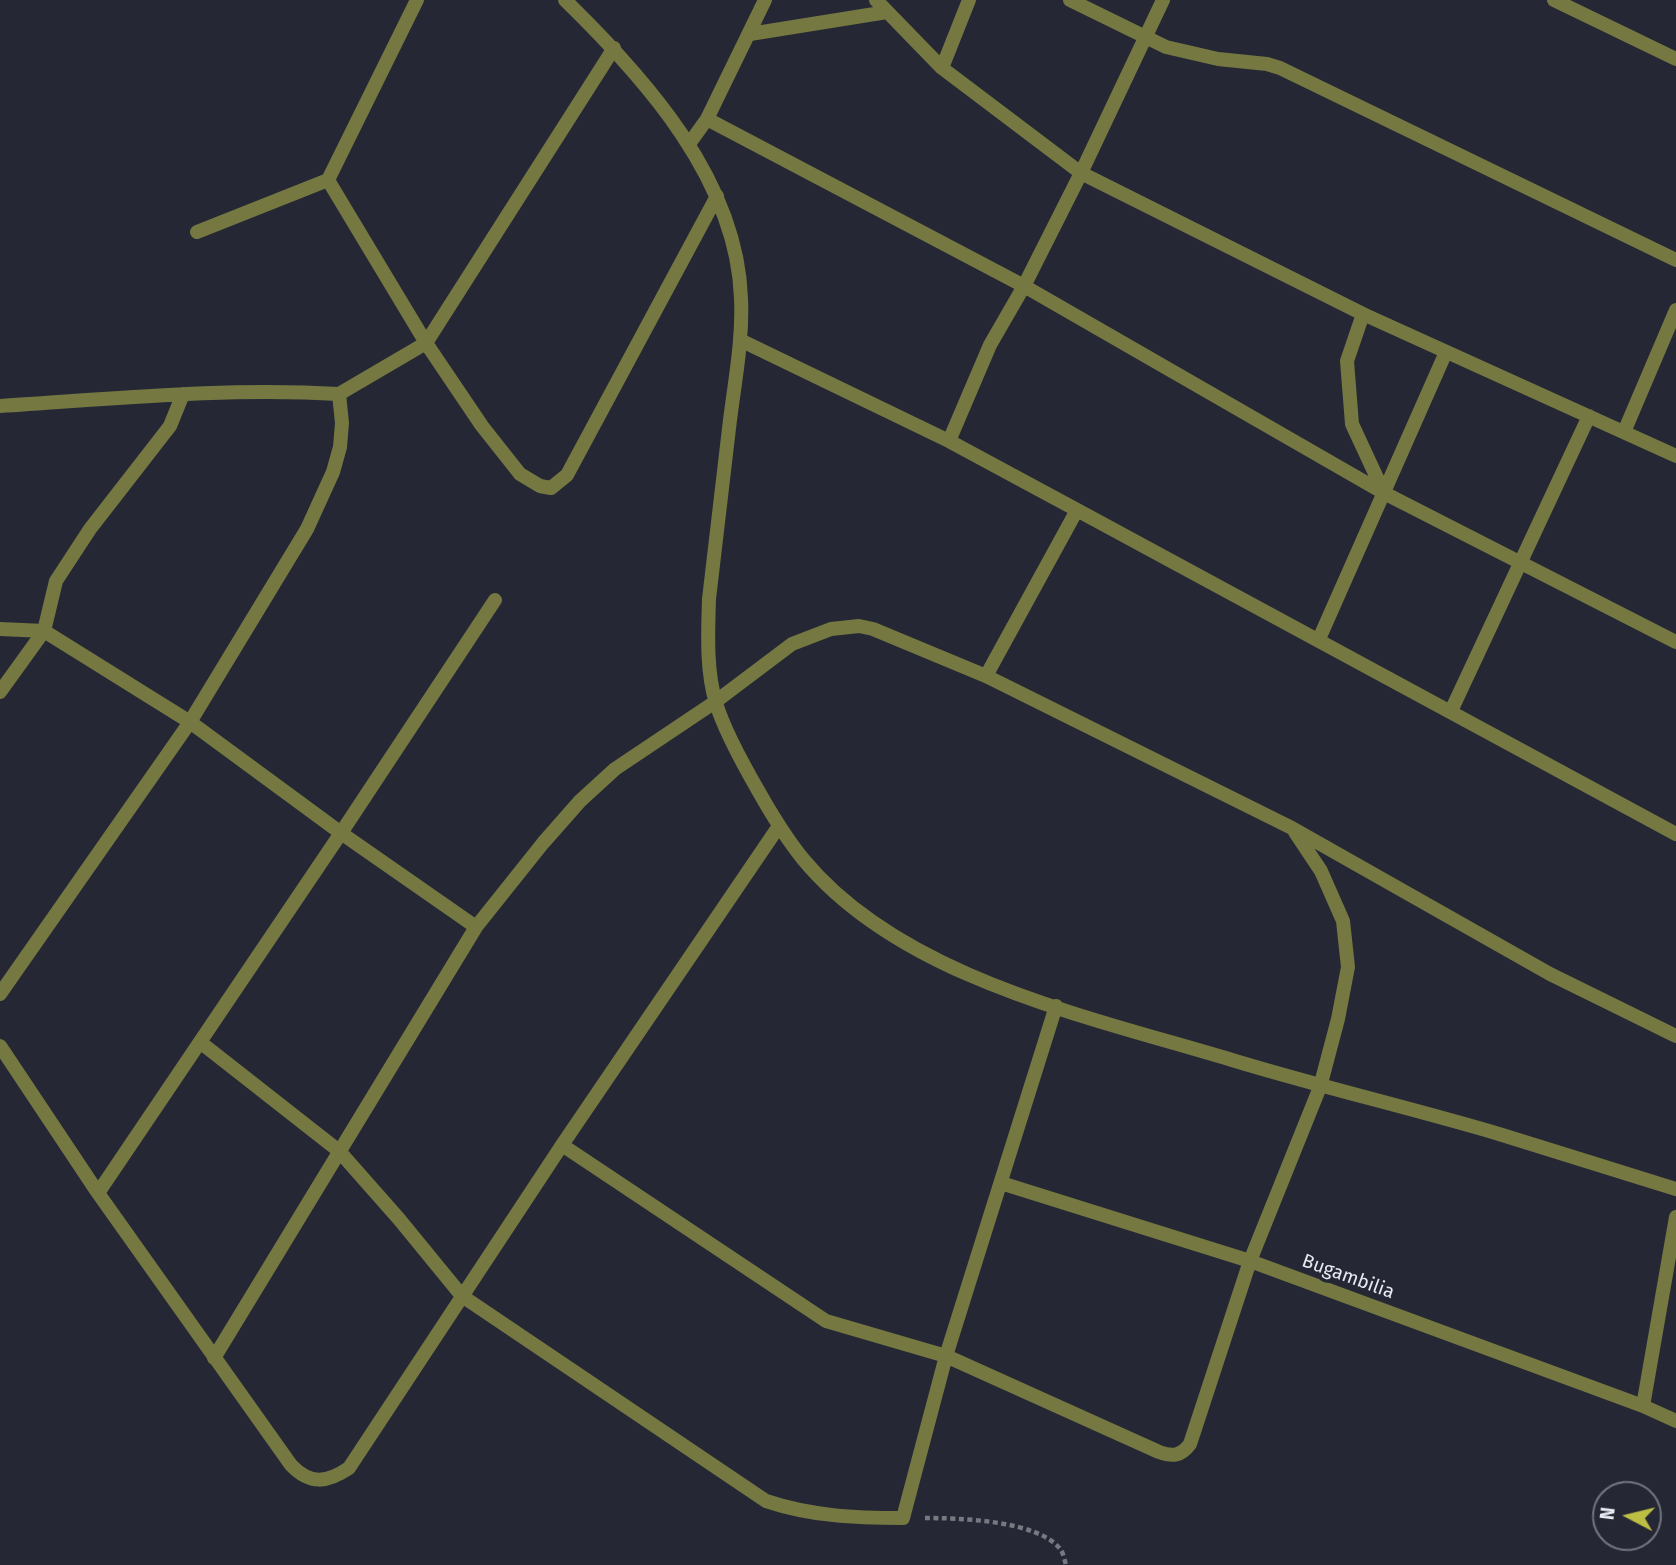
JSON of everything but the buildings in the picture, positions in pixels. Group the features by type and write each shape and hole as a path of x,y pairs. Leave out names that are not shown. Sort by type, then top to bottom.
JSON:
{"street":[{"path":"197,232 328,180 417,0"},
{"path":"565,0 614,48 689,144 717,196 736,257 741,297 740,340 709,599 708,634 715,702 748,772 779,826 804,860 871,921 904,942 979,979 1056,1006 1320,1087 1498,1133 1676,1189"},
{"path":"689,144 707,119 765,0"},
{"path":"876,0 942,68 1081,173 1363,314 1676,456"},
{"path":"942,68 969,0"},
{"path":"1070,0 1166,47 1208,57 1280,68 1676,260"},
{"path":"950,441 990,345 1024,286 1081,173 1163,0"},
{"path":"1555,0 1676,59"},
{"path":"750,34 887,12"},
{"path":"0,406 183,394 339,394 426,343 614,48"},
{"path":"707,119 1024,286 1384,493 1676,642"},
{"path":"328,180 426,343 482,426 520,474 540,486 551,488 567,475 717,196"},
{"path":"1624,432 1676,310"},
{"path":"1363,314 1347,361 1352,424 1384,493"},
{"path":"740,340 950,441 1676,834"},
{"path":"1319,639 1446,352"},
{"path":"0,692 44,631 56,581 90,529 170,426 183,394"},
{"path":"0,994 190,722 307,529 334,472 340,447 342,423 339,394"},
{"path":"1451,711 1589,416"},
{"path":"986,676 1077,510"},
{"path":"98,1193 495,600"},
{"path":"214,1358 476,927 543,843 580,801 615,769 715,702 792,645 819,632 845,627 873,629 986,676 1292,828 1550,974 1676,1036"},
{"path":"0,629 44,631 190,722 341,833 476,927"},
{"path":"0,1046 98,1193 291,1465 302,1477 335,1478 349,1468 562,1145 779,826"},
{"path":"562,1145 826,1321 946,1356 1159,1452 1171,1456 1183,1453 1190,1444 1250,1261 1320,1087 1348,967 1343,921 1321,870 1292,828"},
{"path":"200,1042 339,1151 462,1296 766,1501 827,1516 903,1518 946,1356 1056,1006"},
{"name":"Bugambilia","path":"1001,1183 1250,1261 1643,1406 1676,1421"},
{"path":"1643,1406 1676,1217"}],"path":[{"path":"903,1518 961,1518 1011,1525 1039,1534 1060,1549 1066,1565"}]}
